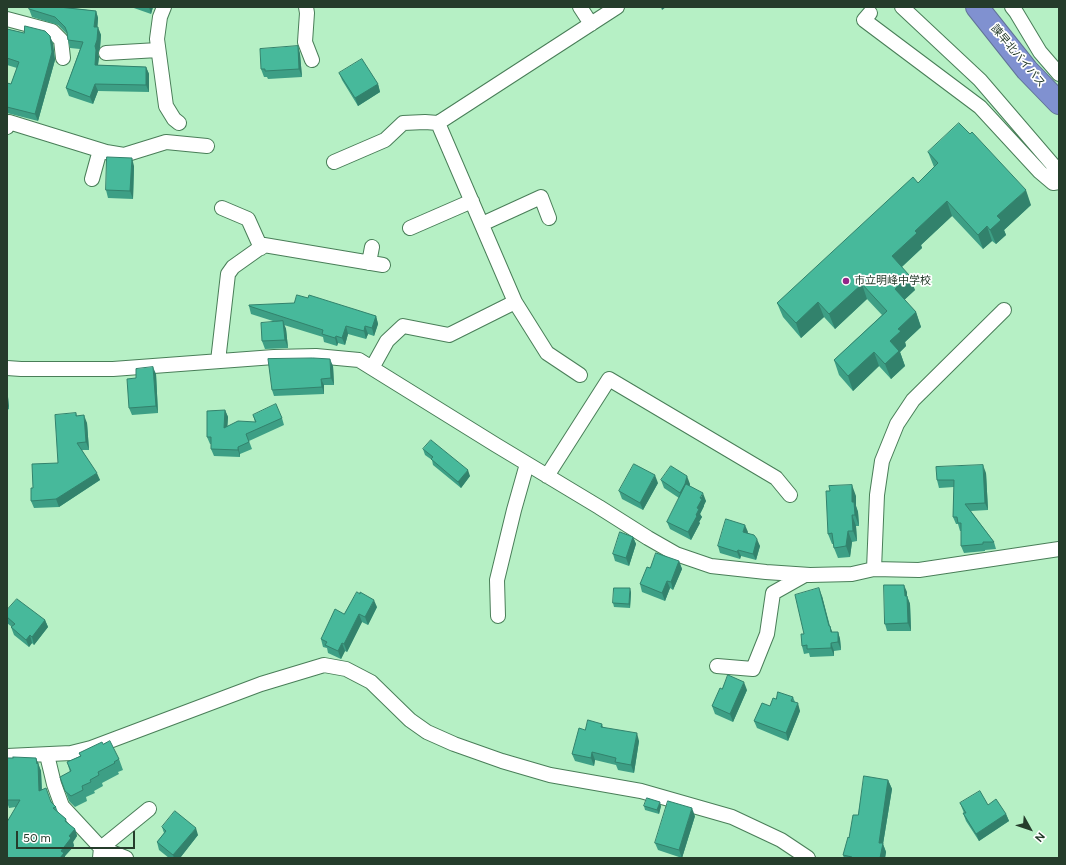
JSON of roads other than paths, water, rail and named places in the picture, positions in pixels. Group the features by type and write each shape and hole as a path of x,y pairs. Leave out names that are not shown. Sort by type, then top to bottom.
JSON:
{"highway":[{"name":"諫早北バイパス","path":"978,7 1027,70 1059,104"}],"street":[{"path":"164,7 160,17 157,39 158,50 166,106 174,119 179,123"},
{"path":"306,7 305,42 312,60"},
{"path":"580,7 591,24"},
{"path":"334,162 384,140 403,123 438,122 617,7"},
{"path":"902,7 980,80 1059,172"},
{"path":"1012,7 1040,52 1059,74"},
{"path":"870,13 864,20 980,107 1040,172 1053,183 1059,182"},
{"path":"7,19 52,31 61,40 63,58"},
{"path":"106,53 158,50"},
{"path":"7,127 8,122 100,150 124,155 166,142 207,146"},
{"path":"438,122 515,302 547,353 580,375"},
{"path":"92,179 100,150"},
{"path":"482,224 541,197 549,218"},
{"path":"410,228 472,201"},
{"path":"222,208 248,219 261,248"},
{"path":"218,361 228,274 233,267 264,245 383,265"},
{"path":"369,263 372,247"},
{"path":"372,368 387,341 403,326 449,335 515,302"},
{"path":"874,569 877,495 882,461 897,424 913,400 1004,310"},
{"path":"7,368 113,369 274,356 316,356 359,360 676,554 711,566 766,572 852,574 874,569 919,570 1059,549"},
{"path":"547,476 609,379 776,478 790,494"},
{"path":"498,616 497,580 527,464"},
{"path":"716,666 753,669 767,634 773,593 806,574"},
{"path":"7,756 71,753 91,748 261,684 324,664 346,669 371,682 410,720 427,732 454,744 502,761 550,775 641,791 732,817 781,840 804,857"},
{"path":"47,755 54,784 62,806 101,853 126,858"},
{"path":"101,853 149,809"}],"place":[{"name":"市立明峰中学校","path":"846,281"}]}
